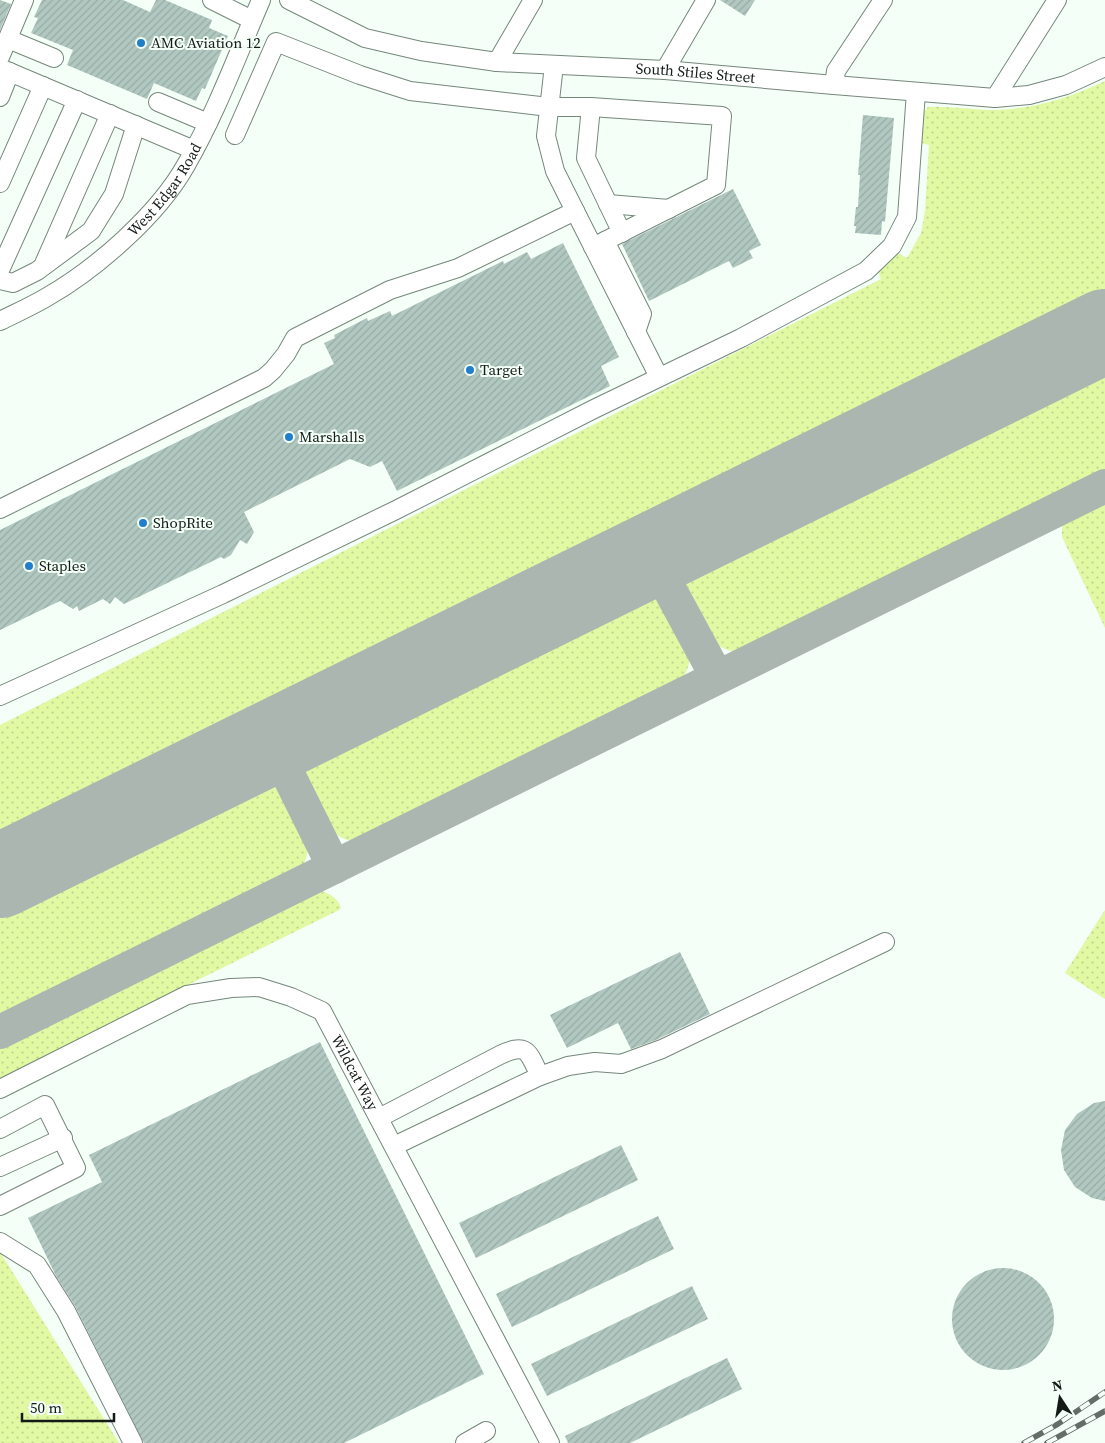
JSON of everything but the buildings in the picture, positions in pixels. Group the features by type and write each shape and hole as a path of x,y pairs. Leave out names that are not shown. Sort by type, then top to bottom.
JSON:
{"street":[{"path":"0,57 24,0"},
{"path":"212,0 252,20"},
{"name":"West Edgar Road","path":"0,321 48,296 112,250 155,209 185,167 208,123 261,0"},
{"name":"South Stiles Street","path":"289,0 365,38 421,51 497,62 665,70 995,98 1029,95 1066,85 1105,67"},
{"path":"497,62 533,0"},
{"path":"665,70 706,0"},
{"path":"834,85 836,71 883,0"},
{"path":"995,98 1057,0"},
{"path":"8,39 54,58"},
{"path":"235,135 276,42 360,75 410,91 548,107 591,106 722,116 716,185 599,244"},
{"path":"554,65 546,136 555,171 575,211 625,280 642,314 636,332"},
{"path":"0,97 5,70 194,150"},
{"path":"0,183 43,86"},
{"path":"0,696 223,594 396,510 658,377 741,338 866,271 892,246 907,217 916,92"},
{"path":"0,270 77,100"},
{"path":"158,102 208,123"},
{"path":"591,106 586,158 622,232"},
{"path":"43,266 110,114"},
{"path":"0,280 14,283 37,272 91,231 114,194 136,125"},
{"path":"608,204 669,209"},
{"path":"0,509 264,378 286,354 295,338 390,290 458,268 575,211"},
{"path":"599,244 636,332 658,377"},
{"path":"394,1146 540,1076 568,1066 595,1062 621,1064 662,1049 886,942"},
{"name":"Wildcat Way","path":"0,1089 188,996 231,988 259,987 291,997 322,1011 550,1443"},
{"path":"379,1118 517,1048 525,1049 529,1053 540,1076"},
{"path":"0,1129 45,1106 63,1138 76,1168 0,1206"},
{"path":"0,1167 63,1138"},
{"path":"0,1242 37,1264 66,1311 133,1443"},
{"path":"465,1443 486,1431"}],"green space":[{"path":"1105,81 1105,292 0,839 0,725 881,279 878,271 898,253 907,258 921,233 925,211 929,145 921,143 922,114 928,107 1002,110 1032,106 1062,98"},
{"path":"1105,371 1105,472 743,653 725,649 709,639 684,589 684,579"},
{"path":"1105,493 1105,628 1062,537 1062,527 1068,512 1080,504"},
{"path":"655,594 660,594 666,601 689,650 688,668 678,685 368,839 354,841 343,838 333,831 325,821 301,774 301,769"},
{"path":"273,782 281,786 285,791 301,823 308,844 307,855 303,865 294,874 0,1018 0,917"},
{"path":"308,889 318,890 332,896 341,908 0,1078 0,1041 300,891"},
{"path":"1105,910 1105,999 1065,973"},
{"path":"0,1252 119,1443 0,1443"}],"taxiway":[{"path":"0,1032 1105,486"},
{"path":"651,555 717,677"},
{"path":"272,742 334,867"}],"runway":[{"path":"0,876 1105,331"}],"railway":[{"path":"1024,1443 1058,1424 1105,1392"},
{"path":"1047,1443 1105,1411"}],"place":[{"name":"AMC Aviation 12","path":"141,43"},
{"name":"Target","path":"470,370"},
{"name":"Marshalls","path":"289,437"},
{"name":"ShopRite","path":"143,523"},
{"name":"Staples","path":"29,566"}]}
